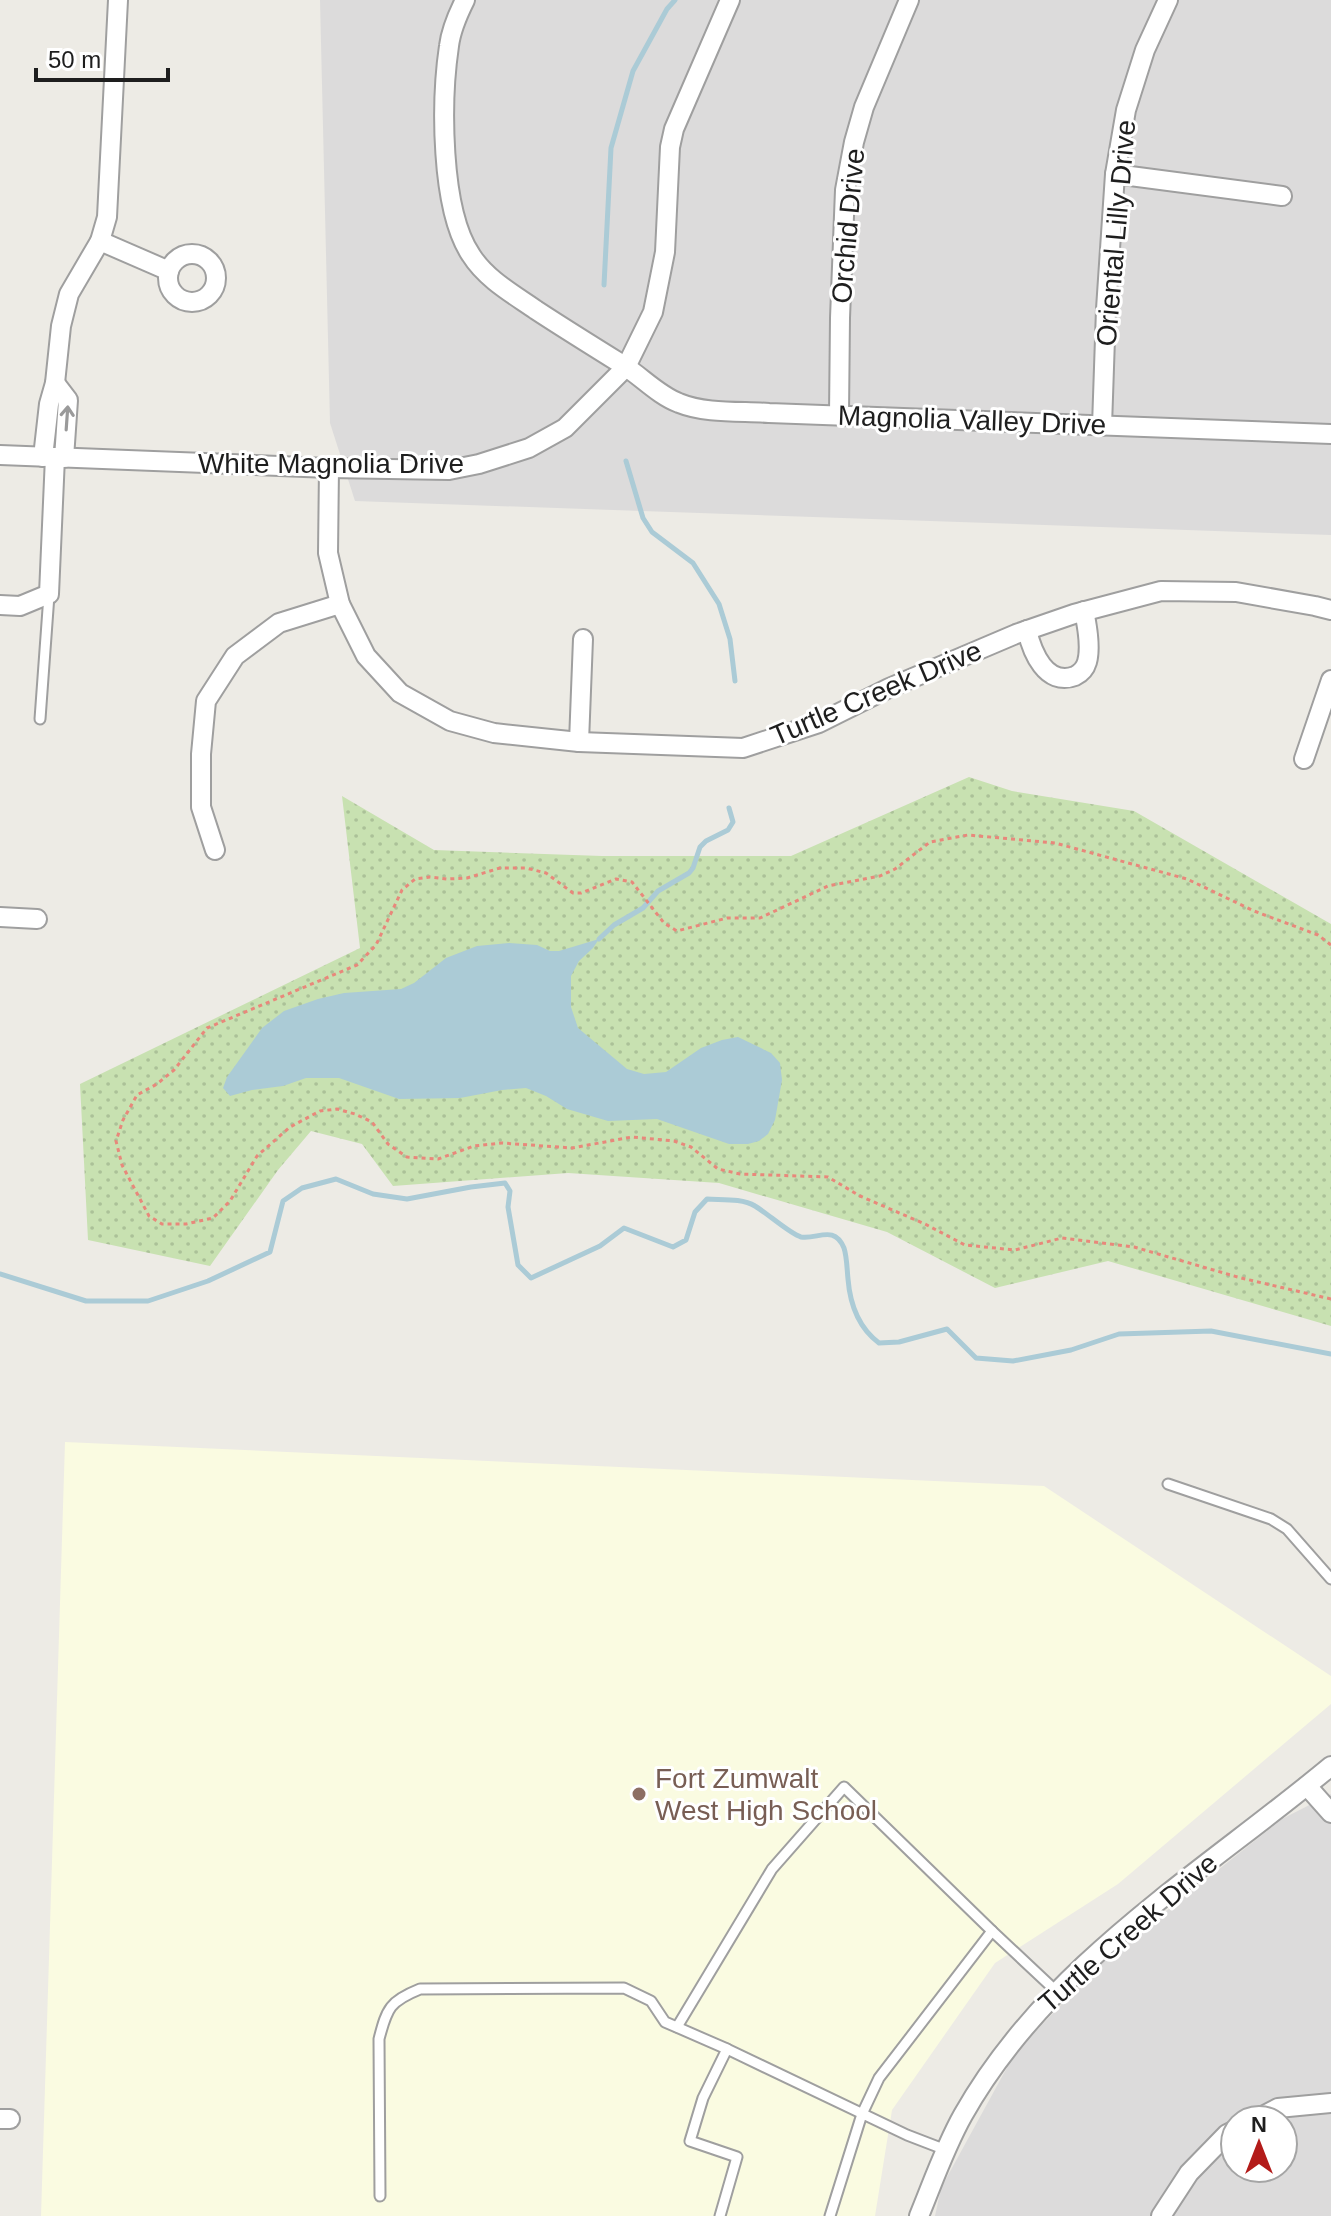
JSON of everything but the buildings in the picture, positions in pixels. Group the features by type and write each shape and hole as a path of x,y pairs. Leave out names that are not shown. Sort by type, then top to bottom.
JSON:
{"street":[{"path":"0,605 20,606 49,594 54,457 68,400 55,383 61,326 69,294 100,241 107,217 118,0"},
{"name":"Magnolia Valley Drive","path":"465,0 456,17 449,44 445,110 446,170 451,208 460,235 471,256 488,276 668,397 695,408 769,413 1331,434"},
{"name":"White Magnolia Drive","path":"0,455 449,470 529,448 565,428 626,367 653,312 665,252 670,147 674,129 730,0"},
{"name":"Orchid Drive","path":"839,414 845,190 864,107 909,0"},
{"name":"Oriental Lilly Drive","path":"1102,426 1115,174 1126,110 1145,50 1168,0"},
{"path":"1115,174 1282,196"},
{"path":"100,241 169,271"},
{"name":"Turtle Creek Drive","path":"329,468 328,553 340,604 366,656 400,693 450,721 494,733 579,742 743,748 819,723 889,688 1027,630 1161,591 1236,592 1331,610"},
{"path":"215,850 201,807 201,754 206,701 235,656 279,623 340,604"},
{"path":"1027,630 1031,646 1046,670 1054,676 1068,678 1081,673 1087,662 1088,629 1084,611"},
{"path":"579,742 583,639"},
{"path":"1304,759 1331,680"},
{"path":"0,917 37,919"},
{"name":"Turtle Creek Drive","path":"919,2216 946,2150 980,2087 1024,2027 1056,1991 1110,1941 1213,1856 1331,1766"},
{"path":"1307,1786 1331,1813"},
{"path":"1299,2106 1331,2103"},
{"path":"1161,2216 1189,2173 1219,2142"}],"lane":[{"path":"40,719 49,594"},
{"path":"1168,1484 1271,1519 1287,1529 1331,1579"},
{"path":"677,2027 772,1869 844,1787 1056,1991"},
{"path":"830,2216 862,2114 879,2078 992,1931"},
{"path":"380,2196 379,2039 384,2020 397,1998 420,1989 624,1988 651,2001 665,2022 907,2135 946,2150"},
{"path":"720,2216 737,2157 690,2141 703,2098 727,2049"}],"path":[{"path":"1331,945 1318,935 1254,911 1187,879 1055,843 968,835 930,842 895,869 880,876 828,886 760,918 727,918 677,931 664,923 632,882 616,879 581,893 573,893 546,873 526,868 500,868 467,878 415,879 402,890 376,945 357,965 207,1028 174,1070 137,1095 116,1141 122,1165 149,1216 162,1224 186,1224 213,1218 230,1201 257,1156 268,1146 290,1127 320,1111 337,1109 372,1122 388,1144 407,1157 438,1159 474,1146 502,1143 572,1148 632,1137 674,1141 691,1147 718,1169 740,1174 828,1177 860,1196 965,1245 1015,1250 1062,1238 1134,1247 1241,1278 1331,1299"}],"shaded area":[{"path":"320,0 1331,0 1331,535 355,501 330,423"},
{"name":"Fort Zumwalt West High School","path":"65,1442 1044,1486 1331,1676 1331,1704 1118,1884 995,1963 892,2110 875,2216 41,2216"},
{"path":"1331,1794 1331,2216 935,2216 941,2188 1015,2053 1101,1963 1282,1819"}],"green space":[{"path":"969,777 1012,791 1134,811 1331,924 1331,1326 1108,1261 995,1288 887,1232 719,1183 568,1173 393,1186 362,1144 311,1131 278,1170 210,1266 88,1240 80,1084 360,948 342,796 434,850 602,856 791,856"}],"water":[{"path":"599,939 579,961 571,976 571,1007 578,1028 627,1069 644,1074 666,1072 701,1048 738,1037 771,1053 780,1063 782,1080 775,1120 768,1134 748,1144 729,1144 657,1119 608,1121 567,1109 526,1088 460,1098 399,1099 339,1078 306,1078 283,1086 230,1096 223,1088 227,1077 262,1028 284,1011 344,993 401,989 414,983 446,958 477,946 509,943 537,945 559,951"}],"waterway":[{"path":"604,285 611,148 633,71 675,0"},
{"path":"626,461 643,518 652,532 693,563 719,604 730,639 735,681"},
{"path":"599,939 614,925 643,908 658,891 689,873 700,847 728,830 733,822 729,808"},
{"path":"0,1274 86,1301 148,1301 208,1281 270,1252 283,1201 302,1188 336,1179 373,1194 407,1199 505,1183 510,1191 508,1207 518,1265 531,1278 600,1246 624,1228 673,1247 686,1240 695,1212 707,1199 732,1200 755,1206 801,1237 830,1235 840,1241 845,1252 853,1306 861,1323 879,1343 899,1342 947,1329 976,1358 1013,1361 1071,1350 1119,1334 1211,1331 1331,1354"}],"place":[{"name":"Fort Zumwalt West High School","path":"639,1794"}]}
